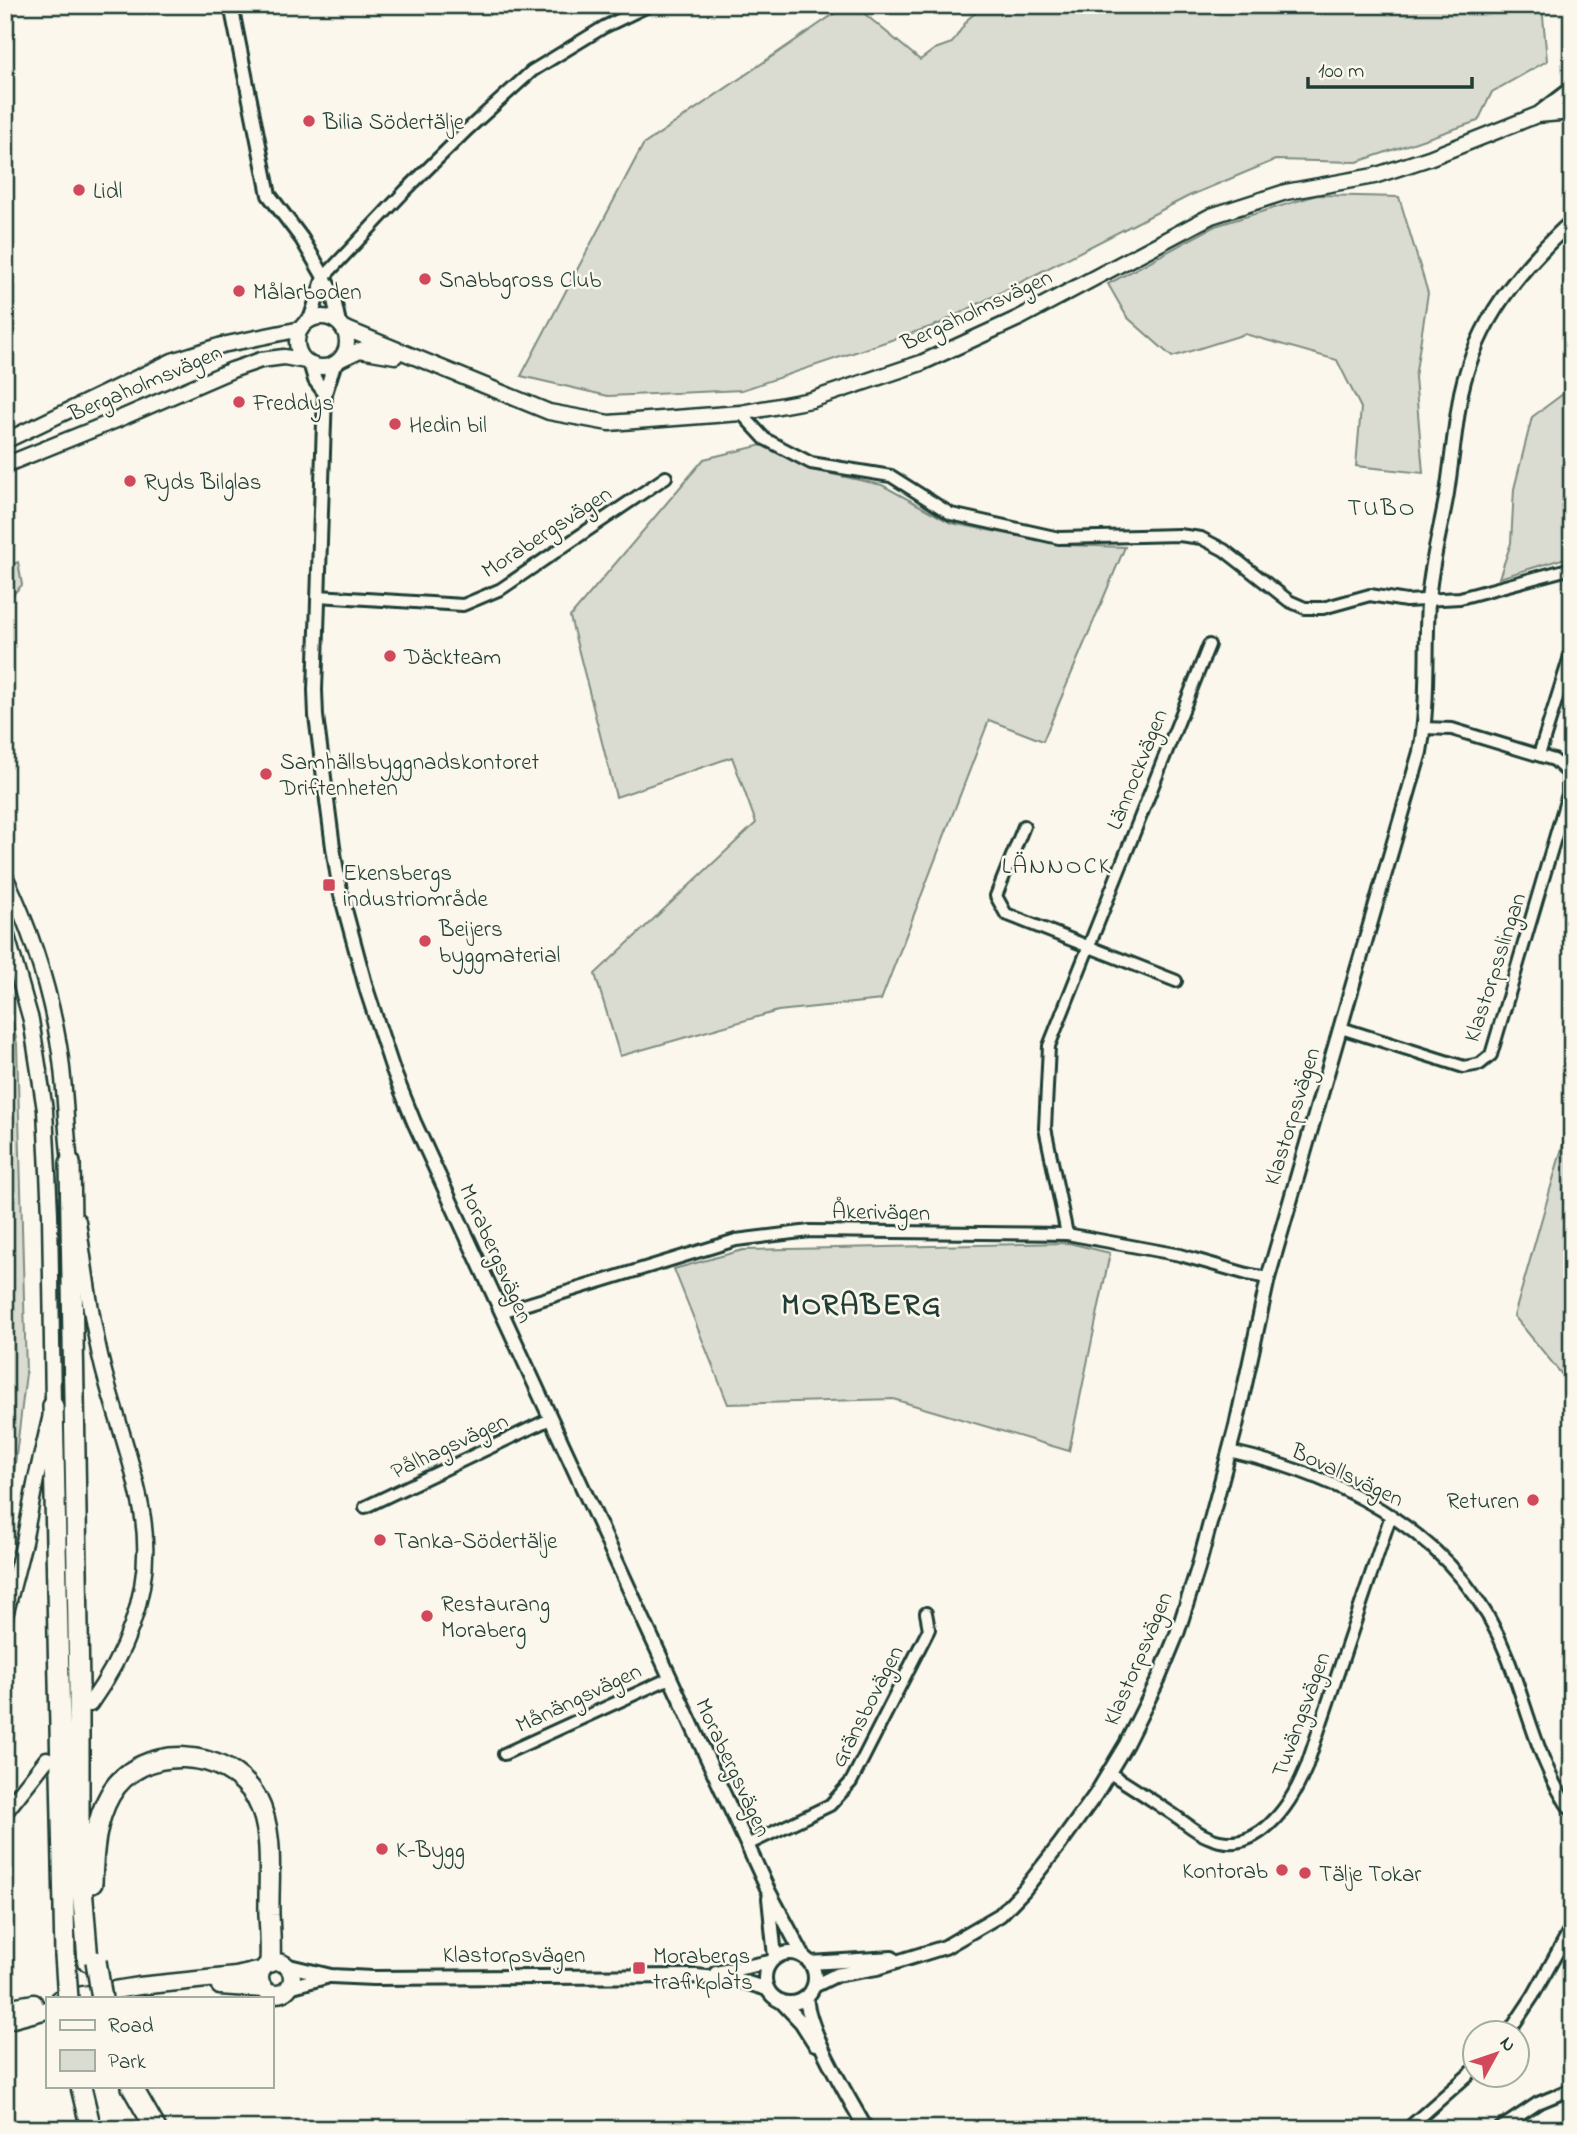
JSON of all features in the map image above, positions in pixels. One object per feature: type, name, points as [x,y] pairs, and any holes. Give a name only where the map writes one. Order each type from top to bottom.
[{"type":"highway","points":[[70,1163],[79,1687],[79,1851],[92,1961],[100,1997]]},
{"type":"highway","points":[[53,1406],[68,1997]]},
{"type":"highway","points":[[92,1961],[92,1869],[95,1840],[109,1796],[124,1779],[147,1764],[164,1758],[187,1757],[225,1768],[256,1797],[263,1813],[268,1850],[272,1966]]},
{"type":"highway","points":[[81,2088],[91,2129]]},
{"type":"highway","points":[[133,2088],[156,2129]]},
{"type":"main road","name":"Bergaholmsvägen","points":[[341,326],[417,360],[549,412],[609,423],[741,413],[811,400],[946,352],[1019,318],[1211,216],[1286,192],[1374,176],[1429,158],[1537,115],[1572,89]]},
{"type":"main road","name":"Bergaholmsvägen","points":[[1537,115],[1572,112]]},
{"type":"main road","points":[[328,317],[341,326],[348,344],[337,362],[318,368],[308,363],[298,349],[297,342],[305,325],[328,317]]},
{"type":"main road","name":"Bergaholmsvägen","points":[[5,441],[172,361],[222,345],[305,325]]},
{"type":"main road","name":"Bergaholmsvägen","points":[[337,362],[360,350],[417,360]]},
{"type":"main road","name":"Bergaholmsvägen","points":[[5,465],[261,360],[284,357],[308,363]]},
{"type":"main road","points":[[5,876],[30,931],[51,1006],[61,1058],[70,1163],[95,1330],[143,1519],[145,1559],[139,1604],[127,1642],[108,1679],[90,1704]]},
{"type":"main road","points":[[5,929],[31,1020],[45,1110],[50,1214],[53,1406],[5,1616]]},
{"type":"main road","points":[[5,1812],[47,1759]]},
{"type":"main road","points":[[133,1997],[224,1985],[263,1989],[275,1994],[289,1987],[291,1974],[272,1966],[259,1977],[263,1989]]},
{"type":"main road","name":"Klastorpsvägen","points":[[71,1997],[139,1986],[236,1976],[272,1966]]},
{"type":"main road","points":[[5,2008],[46,2001]]},
{"type":"main road","points":[[5,2021],[46,2010]]},
{"type":"street","points":[[231,5],[269,195],[302,239],[324,277],[333,295],[341,326]]},
{"type":"street","points":[[305,325],[324,277],[468,129],[532,71],[604,27],[650,5]]},
{"type":"street","name":"Klastorpsvägen","points":[[814,1986],[836,1975],[945,1947],[1000,1915],[1024,1890],[1060,1844],[1108,1773],[1158,1680],[1177,1634],[1198,1568],[1229,1451],[1268,1278],[1420,751],[1424,728],[1428,601],[1462,391],[1490,316],[1517,276],[1572,221]]},
{"type":"street","name":"Morabergsvägen","points":[[337,362],[325,393],[316,716],[332,847],[344,909],[367,991],[393,1070],[501,1312],[768,1890],[807,1960]]},
{"type":"street","name":"Morabergsvägen","points":[[308,363],[315,380],[325,393]]},
{"type":"street","points":[[741,413],[765,439],[811,463],[891,476],[951,514],[1059,538],[1178,535],[1201,538],[1224,550],[1289,601],[1306,608],[1323,608],[1370,595],[1406,601],[1460,598],[1572,568]]},
{"type":"street","name":"Morabergsvägen","points":[[318,596],[463,605],[501,589],[666,477]]},
{"type":"street","name":"Lännockvägen","points":[[1067,1234],[1045,1128],[1049,1046],[1209,645]]},
{"type":"street","points":[[1539,755],[1572,650]]},
{"type":"street","name":"Klastorpsslingan","points":[[1341,1028],[1464,1068],[1480,1064],[1492,1055],[1568,794],[1568,773],[1554,760],[1452,729],[1424,728]]},
{"type":"street","points":[[1024,826],[996,895],[1006,914],[1176,981]]},
{"type":"street","name":"Åkerivägen","points":[[501,1312],[736,1240],[810,1231],[1067,1234],[1180,1255],[1268,1278]]},
{"type":"street","name":"Pålhagsvägen","points":[[365,1507],[550,1419]]},
{"type":"street","name":"Bovallsvägen","points":[[1229,1451],[1297,1470],[1370,1502],[1420,1536],[1446,1560],[1483,1609],[1507,1654],[1548,1770],[1572,1812]]},
{"type":"street","name":"Tuvängsvägen","points":[[1108,1773],[1209,1838],[1231,1842],[1244,1840],[1264,1830],[1285,1808],[1297,1790],[1306,1768],[1391,1515]]},
{"type":"street","name":"Gränsbovägen","points":[[747,1844],[830,1805],[851,1782],[929,1629],[926,1612]]},
{"type":"street","name":"Månängsvägen","points":[[503,1754],[670,1678]]},
{"type":"street","name":"Morabergsvägen","points":[[768,1890],[773,1959]]},
{"type":"street","points":[[1518,2018],[1572,1926]]},
{"type":"street","points":[[780,2001],[794,2003],[806,1998],[814,1986],[814,1970],[807,1960],[788,1953],[773,1959],[765,1975],[767,1989],[801,2022],[835,2073]]},
{"type":"street","name":"Klastorpsvägen","points":[[807,1960],[917,1956]]},
{"type":"street","name":"Klastorpsvägen","points":[[696,1976],[773,1959]]},
{"type":"street","name":"Klastorpsvägen","points":[[272,1966],[331,1976],[696,1976],[738,1980],[767,1989]]},
{"type":"street","name":"Klastorpsvägen","points":[[289,1987],[331,1976]]},
{"type":"street","points":[[806,1998],[810,2018],[835,2073],[866,2129]]},
{"type":"street","points":[[1407,2129],[1462,2080]]},
{"type":"street","points":[[1499,2129],[1538,2103],[1572,2089]]},
{"type":"green space","points":[[847,5],[854,5],[920,60],[935,49],[952,43],[968,19],[985,5],[1542,5],[1547,61],[1492,92],[1478,121],[1357,162],[1275,160],[1189,196],[939,324],[742,390],[608,396],[521,376],[643,145]]},
{"type":"green space","points":[[1317,195],[1399,197],[1428,293],[1415,377],[1423,473],[1356,466],[1361,408],[1337,360],[1245,334],[1172,357],[1127,317],[1108,284],[1215,226]]},
{"type":"green space","points":[[1572,392],[1572,556],[1499,578],[1511,543],[1514,489],[1532,417],[1563,394]]},
{"type":"green space","points":[[762,445],[813,470],[882,485],[951,523],[1064,545],[1125,547],[1043,741],[989,720],[881,1000],[778,1011],[620,1056],[595,974],[756,823],[732,757],[616,797],[570,617],[704,459]]},
{"type":"green space","points":[[18,562],[22,585],[5,603],[5,567]]},
{"type":"green space","points":[[5,979],[17,1044],[26,1373],[5,1547]]},
{"type":"green space","points":[[1572,1113],[1572,1387],[1514,1316]]},
{"type":"green space","points":[[1069,1243],[1110,1253],[1069,1451],[893,1399],[728,1404],[674,1269],[743,1250]]},
{"type":"place","name":"Bilia Södertälje","points":[[309,121]]},
{"type":"place","name":"Lidl","points":[[79,190]]},
{"type":"place","name":"Snabbgross Club","points":[[425,279]]},
{"type":"place","name":"Målarboden","points":[[239,291]]},
{"type":"place","name":"Freddys","points":[[239,402]]},
{"type":"place","name":"Hedin bil","points":[[395,424]]},
{"type":"place","name":"Ryds Bilglas","points":[[130,481]]},
{"type":"place","name":"Däckteam","points":[[390,656]]},
{"type":"place","name":"Samhällsbyggnadskontoret Driftenheten","points":[[266,774]]},
{"type":"place","name":"Ekensbergs industriområde","points":[[329,885]]},
{"type":"place","name":"Beijers byggmaterial","points":[[425,941]]},
{"type":"place","name":"Returen","points":[[1533,1500]]},
{"type":"place","name":"Tanka-Södertälje","points":[[380,1540]]},
{"type":"place","name":"Restaurang Moraberg","points":[[427,1616]]},
{"type":"place","name":"K-Bygg","points":[[382,1849]]},
{"type":"place","name":"Kontorab","points":[[1282,1870]]},
{"type":"place","name":"Tälje Tokar","points":[[1305,1873]]},
{"type":"place","name":"Morabergs trafikplats","points":[[639,1968]]},
{"type":"district","name":"TUBO","points":[[1382,507]]},
{"type":"district","name":"LÄNNOCK","points":[[1057,865]]},
{"type":"district","name":"MORABERG","points":[[862,1304]]}]
